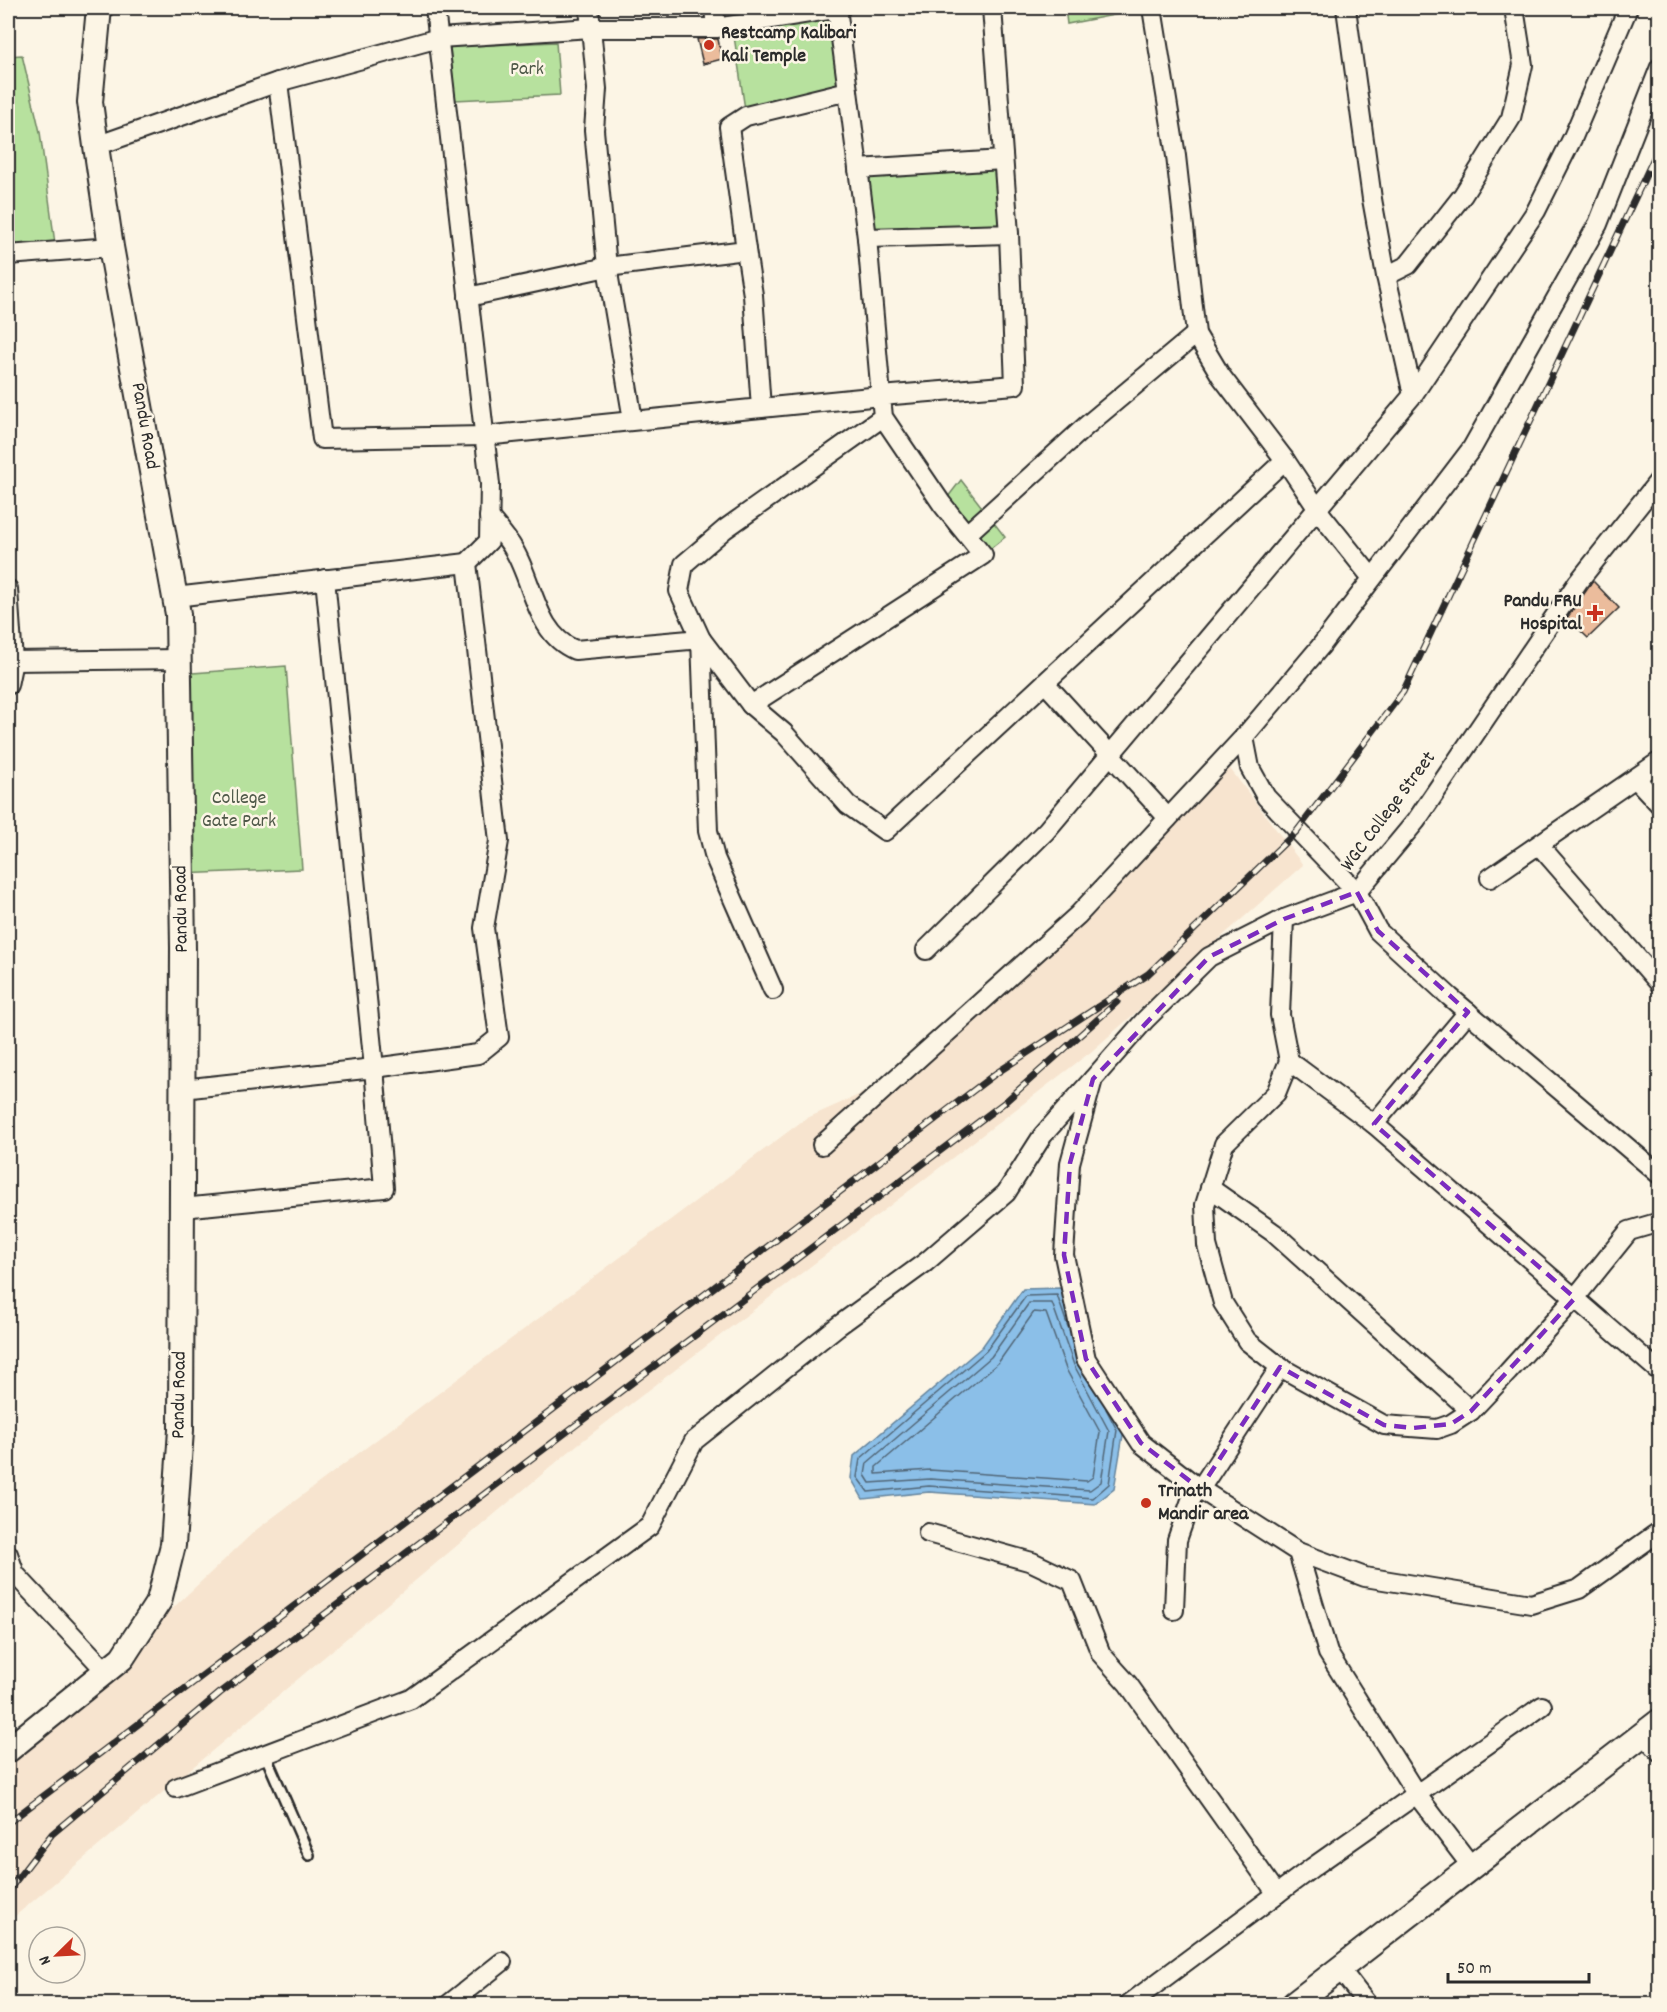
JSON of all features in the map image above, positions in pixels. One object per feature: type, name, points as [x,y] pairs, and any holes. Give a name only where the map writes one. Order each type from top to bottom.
[{"type":"street","name":"Pandu Road","points":[[8,1750],[122,1658],[159,1601],[173,1545],[181,1430],[182,1089],[178,659],[175,597],[111,247],[90,102],[99,8]]},
{"type":"street","points":[[175,597],[467,563],[489,541],[490,484],[435,8]]},
{"type":"street","points":[[589,8],[597,89],[594,130],[607,267],[633,420]]},
{"type":"street","points":[[714,8],[716,28]]},
{"type":"street","points":[[96,146],[278,82],[439,38],[591,28],[716,28],[838,8],[867,238],[883,417],[942,504],[983,555],[769,696],[751,705]]},
{"type":"street","points":[[278,82],[322,439],[484,436],[880,396],[1015,385],[1009,234],[992,8]]},
{"type":"street","points":[[1152,8],[1176,156],[1196,334],[1221,376],[1285,460],[1317,508],[1372,578]]},
{"type":"street","points":[[1346,8],[1372,200],[1386,276],[1413,395]]},
{"type":"street","points":[[1386,276],[1407,265],[1463,195],[1511,118],[1522,66],[1514,8]]},
{"type":"street","points":[[926,950],[1046,831],[1413,395],[1536,211],[1573,137],[1628,8]]},
{"type":"street","points":[[822,1145],[1078,915],[1244,737],[1320,646],[1473,448],[1598,224],[1659,67]]},
{"type":"street","points":[[761,408],[753,296],[729,127],[746,116],[848,90]]},
{"type":"street","points":[[858,169],[1003,160]]},
{"type":"street","points":[[867,238],[1009,234]]},
{"type":"street","points":[[8,255],[111,247]]},
{"type":"street","points":[[468,297],[607,267],[746,250]]},
{"type":"street","points":[[967,534],[1086,426],[1196,334]]},
{"type":"street","points":[[883,417],[725,529],[684,564],[679,591],[701,639],[751,705],[784,733],[848,805],[885,831],[1285,460]]},
{"type":"street","name":"WGC College Street","points":[[1659,479],[1578,582],[1416,821],[1357,892],[1378,931],[1468,1012],[1659,1175]]},
{"type":"street","points":[[489,517],[515,551],[549,631],[561,644],[575,650],[701,639]]},
{"type":"street","points":[[182,1089],[478,1054],[499,1037],[484,928],[500,841],[467,563]]},
{"type":"street","points":[[182,1208],[384,1188],[325,579]]},
{"type":"street","points":[[8,589],[13,661],[8,685]]},
{"type":"street","points":[[701,639],[708,831],[715,858],[773,990]]},
{"type":"street","points":[[13,661],[178,659]]},
{"type":"street","points":[[1045,683],[1168,818]]},
{"type":"street","points":[[176,1788],[411,1699],[650,1526],[694,1441],[837,1326],[926,1262],[1006,1193],[1043,1135],[1145,1020],[1209,957],[1284,920],[1357,892],[1266,797],[1250,768],[1244,737]]},
{"type":"street","points":[[1490,878],[1659,761]]},
{"type":"street","points":[[1636,778],[1659,805]]},
{"type":"street","points":[[1539,845],[1659,984]]},
{"type":"street","points":[[1284,920],[1281,1015],[1289,1061],[1276,1093],[1224,1144],[1205,1205],[1208,1245],[1223,1303],[1247,1341],[1280,1367],[1384,1425],[1437,1429],[1452,1424],[1472,1411],[1575,1298],[1629,1231],[1659,1222]]},
{"type":"street","points":[[1374,1124],[1468,1012]]},
{"type":"street","points":[[1289,1061],[1374,1124],[1659,1372]]},
{"type":"street","points":[[1093,1079],[1070,1163],[1064,1255],[1086,1359],[1142,1443],[1198,1487],[1298,1552],[1365,1577],[1531,1604],[1579,1589],[1659,1531]]},
{"type":"street","points":[[1210,1188],[1274,1233],[1472,1411]]},
{"type":"street","points":[[1174,1610],[1177,1540],[1198,1487],[1280,1367]]},
{"type":"street","points":[[928,1533],[1032,1562],[1072,1581],[1101,1654],[1128,1684],[1277,1894]]},
{"type":"street","points":[[1298,1552],[1328,1653],[1417,1795],[1472,1867]]},
{"type":"street","points":[[8,1554],[15,1574],[106,1671]]},
{"type":"street","points":[[1129,2004],[1277,1894],[1542,1706]]},
{"type":"street","points":[[1294,2004],[1651,1727],[1659,1752]]},
{"type":"street","points":[[448,2004],[502,1962]]},
{"type":"street","points":[[1340,1969],[1367,2004]]},
{"type":"lane","points":[[265,1754],[309,1855]]},
{"type":"highlighted area","points":[[1357,892],[1378,931],[1468,1012],[1374,1124],[1575,1298],[1471,1411],[1451,1424],[1413,1428],[1384,1425],[1280,1367],[1200,1489],[1141,1443],[1086,1359],[1064,1255],[1070,1163],[1093,1079],[1209,957],[1284,919]]},
{"type":"shaded area","points":[[1228,766],[1303,865],[1092,1051],[577,1445],[8,1922],[8,1763],[256,1530],[805,1119],[903,1075]]},
{"type":"green space","points":[[837,8],[847,83],[746,116],[732,23]]},
{"type":"green space","points":[[1065,8],[1134,8],[1135,11],[1067,24]]},
{"type":"green space","name":"Park","points":[[556,42],[560,95],[455,100],[450,47]]},
{"type":"green space","points":[[22,55],[40,132],[56,251],[8,252],[8,56]]},
{"type":"green space","points":[[996,168],[1004,226],[874,228],[869,176]]},
{"type":"green space","points":[[961,480],[1005,537],[985,553],[944,502]]},
{"type":"green space","name":"College Gate Park","points":[[286,666],[302,869],[181,874],[179,674]]},
{"type":"water","points":[[1061,1288],[1086,1359],[1124,1429],[1114,1489],[1095,1504],[929,1492],[863,1499],[851,1478],[854,1456],[982,1347],[1023,1289]]},
{"type":"building","name":"Restcamp Kalibari Kali Temple","points":[[697,39],[718,39],[722,59],[703,64]]},
{"type":"building","points":[[1593,581],[1619,608],[1588,638],[1567,618]]},
{"type":"railway","points":[[8,1823],[995,1074],[1148,974],[1297,831],[1403,692],[1660,145]]},
{"type":"railway","points":[[8,1891],[52,1834],[220,1693],[1005,1102],[1117,1002]]},
{"type":"place","name":"Restcamp Kalibari Kali Temple","points":[[709,45]]},
{"type":"place","name":"Pandu FRU Hospital","points":[[1595,613]]},
{"type":"place","name":"Trinath Mandir area","points":[[1146,1503]]}]
